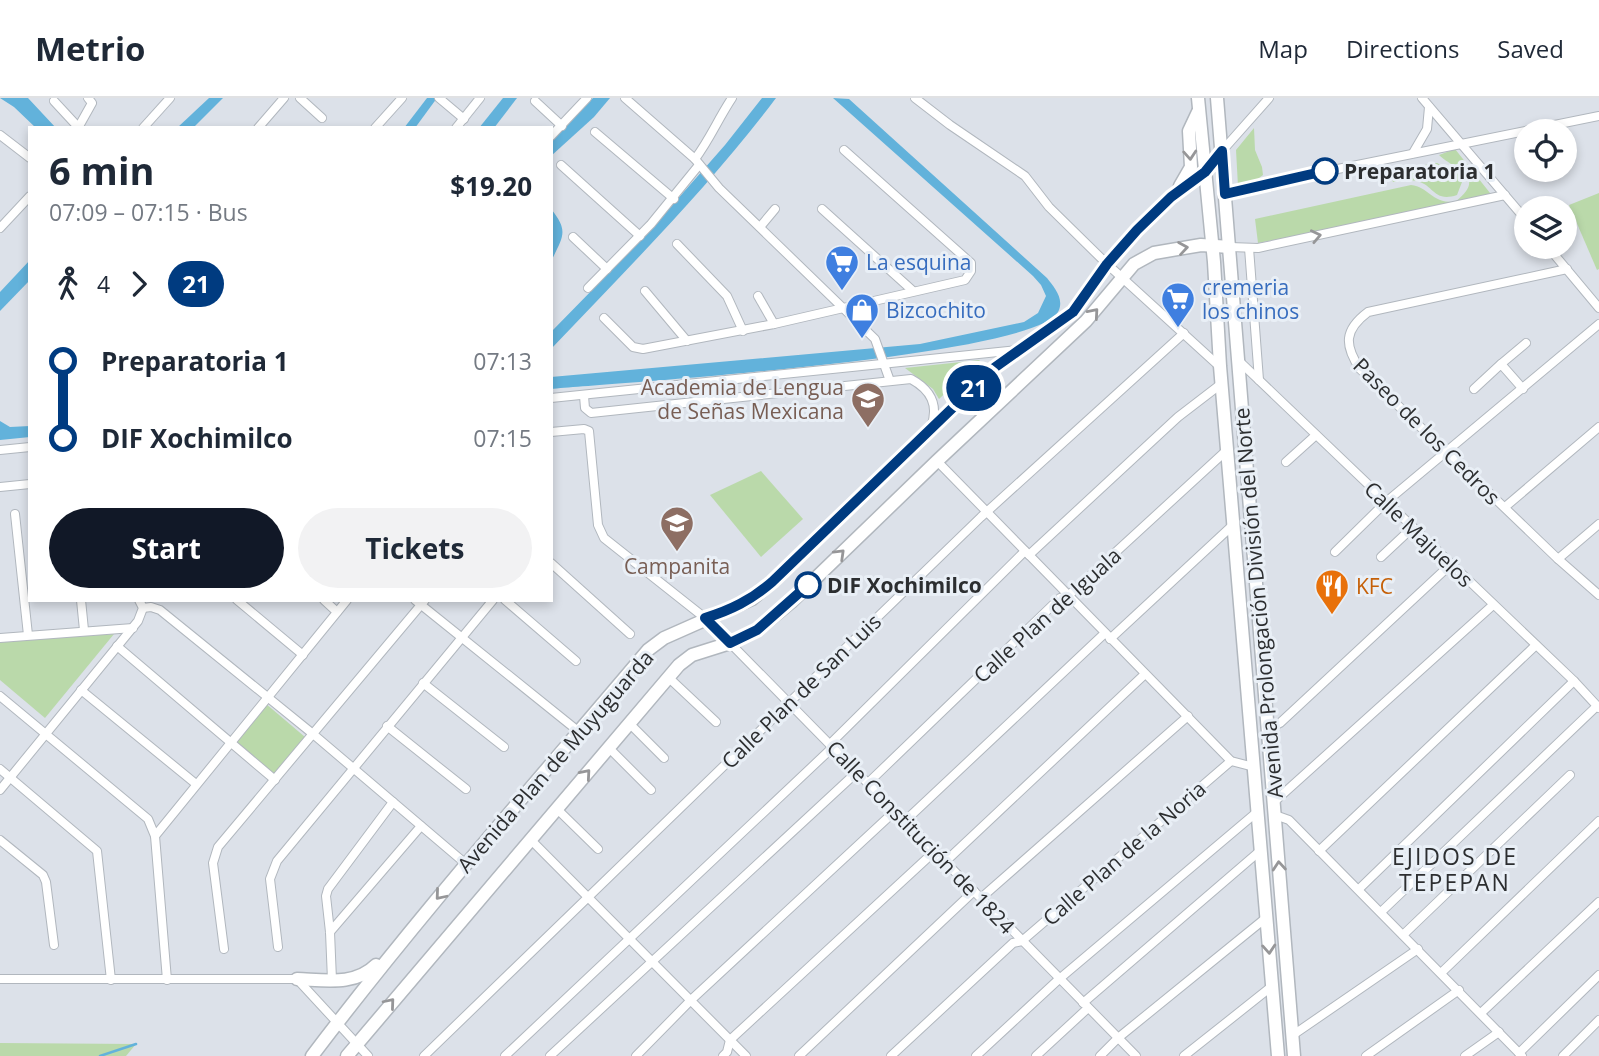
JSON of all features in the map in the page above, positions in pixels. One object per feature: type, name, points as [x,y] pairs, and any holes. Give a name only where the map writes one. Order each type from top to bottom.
[{"type":"main road","name":"Avenida Prolongación División del Norte","points":[[1217,98],[1294,1056]]},
{"type":"main road","name":"Avenida Prolongación División del Norte","points":[[1198,104],[1213,246],[1220,366],[1278,1056]]},
{"type":"main road","points":[[1171,197],[1191,167],[1189,131],[1198,104]]},
{"type":"main road","name":"Avenida Plan de Muyuguarda","points":[[312,1056],[466,864],[648,650],[664,638],[752,599],[772,582],[994,368],[1073,312],[1107,264],[1137,230],[1171,197],[1205,172],[1222,151]]},
{"type":"main road","name":"Avenida Plan de Muyuguarda","points":[[347,1056],[668,677],[692,655],[730,643],[757,630],[791,602],[1086,321],[1134,264],[1154,253],[1213,246],[1230,247]]},
{"type":"main road","points":[[297,979],[360,977],[402,942]]},
{"type":"street","points":[[80,126],[92,103],[88,98]]},
{"type":"street","points":[[145,126],[170,98]]},
{"type":"street","points":[[263,126],[284,98]]},
{"type":"street","points":[[300,98],[322,118]]},
{"type":"street","points":[[377,126],[402,98]]},
{"type":"street","points":[[458,126],[480,98]]},
{"type":"street","points":[[553,134],[587,98]]},
{"type":"street","points":[[625,98],[699,164],[712,181],[875,339],[890,381]]},
{"type":"street","points":[[588,288],[674,199],[699,164],[712,137],[713,126],[732,98]]},
{"type":"street","points":[[915,98],[1025,176],[1049,207],[1107,264],[1220,366]]},
{"type":"street","points":[[1222,151],[1269,98]]},
{"type":"street","points":[[1422,98],[1514,205]]},
{"type":"street","points":[[440,99],[464,119]]},
{"type":"street","points":[[54,101],[77,126]]},
{"type":"street","points":[[535,101],[562,126]]},
{"type":"street","points":[[1413,153],[1427,129],[1429,107]]},
{"type":"street","points":[[1225,194],[1599,116]]},
{"type":"street","points":[[595,132],[674,199]]},
{"type":"street","points":[[0,135],[28,156]]},
{"type":"street","points":[[604,318],[638,349],[743,331],[965,280],[971,271],[971,263],[844,150]]},
{"type":"street","points":[[561,165],[640,236]]},
{"type":"street","points":[[1230,247],[1249,248],[1506,195]]},
{"type":"street","points":[[0,228],[28,198]]},
{"type":"street","points":[[760,227],[775,209]]},
{"type":"street","points":[[822,209],[913,291]]},
{"type":"street","points":[[573,237],[607,269]]},
{"type":"street","points":[[677,244],[727,296],[743,331]]},
{"type":"street","points":[[1249,248],[1259,380]]},
{"type":"street","points":[[1558,259],[1599,308]]},
{"type":"street","name":"Paseo de los Cedros","points":[[1567,269],[1368,312],[1353,325],[1348,343],[1349,353],[1360,369],[1599,595]]},
{"type":"street","points":[[645,291],[687,341]]},
{"type":"street","points":[[758,296],[775,324]]},
{"type":"street","points":[[1335,552],[1386,502],[1599,324]]},
{"type":"street","name":"Calle Plan de San Luis","points":[[424,1056],[988,512],[1184,333]]},
{"type":"street","points":[[1474,389],[1526,343]]},
{"type":"street","points":[[553,398],[1023,349]]},
{"type":"street","name":"Calle Majuelos","points":[[1239,360],[1598,707]]},
{"type":"street","points":[[1501,364],[1523,388]]},
{"type":"street","points":[[584,396],[585,408],[591,413],[911,379],[929,393],[936,408],[930,429]]},
{"type":"street","points":[[505,1056],[831,745],[1027,553],[1178,417],[1222,384]]},
{"type":"street","points":[[1505,508],[1599,427]]},
{"type":"street","name":"Calle Constitución de 1824","points":[[553,432],[584,429],[589,431],[600,533],[705,618],[1136,1056]]},
{"type":"street","points":[[1286,462],[1316,435]]},
{"type":"street","points":[[0,450],[28,447]]},
{"type":"street","name":"Calle Plan de Iguala","points":[[868,783],[1060,598],[1069,595],[1228,450]]},
{"type":"street","points":[[937,461],[1231,761],[1254,767]]},
{"type":"street","points":[[0,487],[28,484]]},
{"type":"street","points":[[15,514],[28,635]]},
{"type":"street","points":[[905,821],[1234,524]]},
{"type":"street","points":[[1558,559],[1599,524]]},
{"type":"street","points":[[1381,557],[1412,528]]},
{"type":"street","points":[[553,565],[630,634]]},
{"type":"street","points":[[1268,729],[1280,723],[1450,565]]},
{"type":"street","points":[[81,602],[84,630]]},
{"type":"street","points":[[239,602],[303,655]]},
{"type":"street","points":[[326,602],[337,612]]},
{"type":"street","points":[[155,836],[345,602]]},
{"type":"street","points":[[224,949],[214,855],[420,602],[578,731]]},
{"type":"street","points":[[278,947],[270,879],[277,861],[491,602]]},
{"type":"street","points":[[507,602],[576,661]]},
{"type":"street","points":[[0,790],[133,628],[138,621],[141,604],[160,610],[313,734],[466,864]]},
{"type":"street","points":[[1493,605],[1274,808],[1359,889],[1521,1055],[1599,975]]},
{"type":"street","points":[[0,638],[133,628]]},
{"type":"street","points":[[1319,851],[1536,645]]},
{"type":"street","points":[[117,646],[275,780]]},
{"type":"street","points":[[946,861],[1145,674]]},
{"type":"street","points":[[668,677],[716,723]]},
{"type":"street","points":[[1359,889],[1574,681]]},
{"type":"street","points":[[423,682],[504,747]]},
{"type":"street","points":[[81,690],[197,784]]},
{"type":"street","points":[[0,696],[148,819],[155,836],[167,980]]},
{"type":"street","points":[[1381,912],[1598,707]]},
{"type":"street","points":[[981,898],[1188,716]]},
{"type":"street","points":[[629,723],[664,758]]},
{"type":"street","points":[[387,726],[466,789]]},
{"type":"street","points":[[609,748],[651,790]]},
{"type":"street","name":"Calle Plan de la Noria","points":[[891,1056],[1013,943],[1022,941],[1231,761]]},
{"type":"street","points":[[0,769],[97,850],[111,980]]},
{"type":"street","points":[[550,1056],[857,772]]},
{"type":"street","points":[[1403,935],[1570,775]]},
{"type":"street","points":[[331,980],[326,896],[328,889],[393,802]]},
{"type":"street","points":[[556,808],[598,849]]},
{"type":"street","points":[[636,1056],[691,1000],[895,811]]},
{"type":"street","points":[[976,1056],[1058,979],[1257,812]]},
{"type":"street","points":[[1441,973],[1599,821]]},
{"type":"street","points":[[330,932],[421,826]]},
{"type":"street","points":[[530,839],[746,1056]]},
{"type":"street","points":[[0,841],[43,875],[54,946]]},
{"type":"street","points":[[1036,1056],[1085,1006],[1261,850]]},
{"type":"street","points":[[723,1056],[730,1041],[936,851]]},
{"type":"street","points":[[799,1056],[974,891]]},
{"type":"street","points":[[1481,1013],[1599,902]]},
{"type":"street","points":[[1100,1056],[1118,1038],[1267,917]]},
{"type":"street","points":[[1293,1035],[1418,949]]},
{"type":"street","points":[[0,979],[297,979],[369,1056]]},
{"type":"street","points":[[1184,1056],[1271,987]]},
{"type":"street","points":[[1366,1056],[1459,990]]},
{"type":"street","points":[[1563,1056],[1599,1020]]},
{"type":"street","points":[[1465,1056],[1499,1032]]},
{"type":"green space","points":[[1254,128],[1255,150],[1263,175],[1251,184],[1238,186],[1236,150]]},
{"type":"green space","points":[[1455,149],[1494,198],[1258,243],[1255,219],[1411,185],[1435,198],[1455,202],[1465,193],[1469,179],[1439,155]]},
{"type":"green space","points":[[1437,163],[1460,175],[1462,182],[1457,195],[1443,197],[1416,181],[1393,182],[1389,171]]},
{"type":"green space","points":[[1599,193],[1597,270],[1577,224],[1577,202]]},
{"type":"green space","points":[[980,360],[939,399],[933,389],[905,368]]},
{"type":"green space","points":[[761,471],[803,519],[761,557],[710,495]]},
{"type":"green space","points":[[114,634],[45,718],[0,680],[0,642]]},
{"type":"green space","points":[[265,703],[305,737],[274,776],[233,741]]},
{"type":"green space","points":[[0,1043],[136,1044],[126,1056],[0,1056]]},
{"type":"water","points":[[0,98],[28,98],[54,126],[34,126]]},
{"type":"water","points":[[209,98],[223,98],[195,126],[179,126]]},
{"type":"water","points":[[427,98],[437,98],[416,126],[406,126]]},
{"type":"water","points":[[503,98],[517,98],[496,126],[481,126]]},
{"type":"water","points":[[593,98],[610,98],[594,117],[553,154],[553,139]]},
{"type":"water","points":[[762,98],[776,98],[695,195],[553,347],[553,330],[646,235],[725,145]]},
{"type":"water","points":[[833,98],[849,99],[1047,278],[1059,298],[1058,312],[1032,328],[978,342],[905,355],[735,374],[553,389],[553,377],[920,344],[1024,322],[1038,313],[1046,296],[1033,276]]},
{"type":"water","points":[[553,212],[561,223],[561,240],[553,258]]},
{"type":"water","points":[[28,262],[28,282],[0,311],[0,292]]},
{"type":"water","points":[[0,421],[10,427],[28,426],[28,437],[0,440]]},
{"type":"waterway","points":[[100,1056],[136,1044]]},
{"type":"bus line","name":"21","points":[[808,585],[757,630],[730,643],[705,618],[752,599],[994,368],[1073,312],[1107,264],[1137,230],[1171,197],[1205,172],[1222,151],[1225,194],[1325,171]]},
{"type":"place","name":"Preparatoria 1","points":[[1325,171]]},
{"type":"place","name":"La esquina","points":[[842,292]]},
{"type":"place","name":"cremeria los chinos","points":[[1178,329]]},
{"type":"place","name":"Bizcochito","points":[[862,340]]},
{"type":"place","name":"Academia de Lengua de Señas Mexicana","points":[[868,429]]},
{"type":"place","name":"Campanita","points":[[677,553]]},
{"type":"place","name":"DIF Xochimilco","points":[[808,585]]},
{"type":"place","name":"KFC","points":[[1332,616]]},
{"type":"district","name":"EJIDOS DE TEPEPAN","points":[[1455,869]]}]
